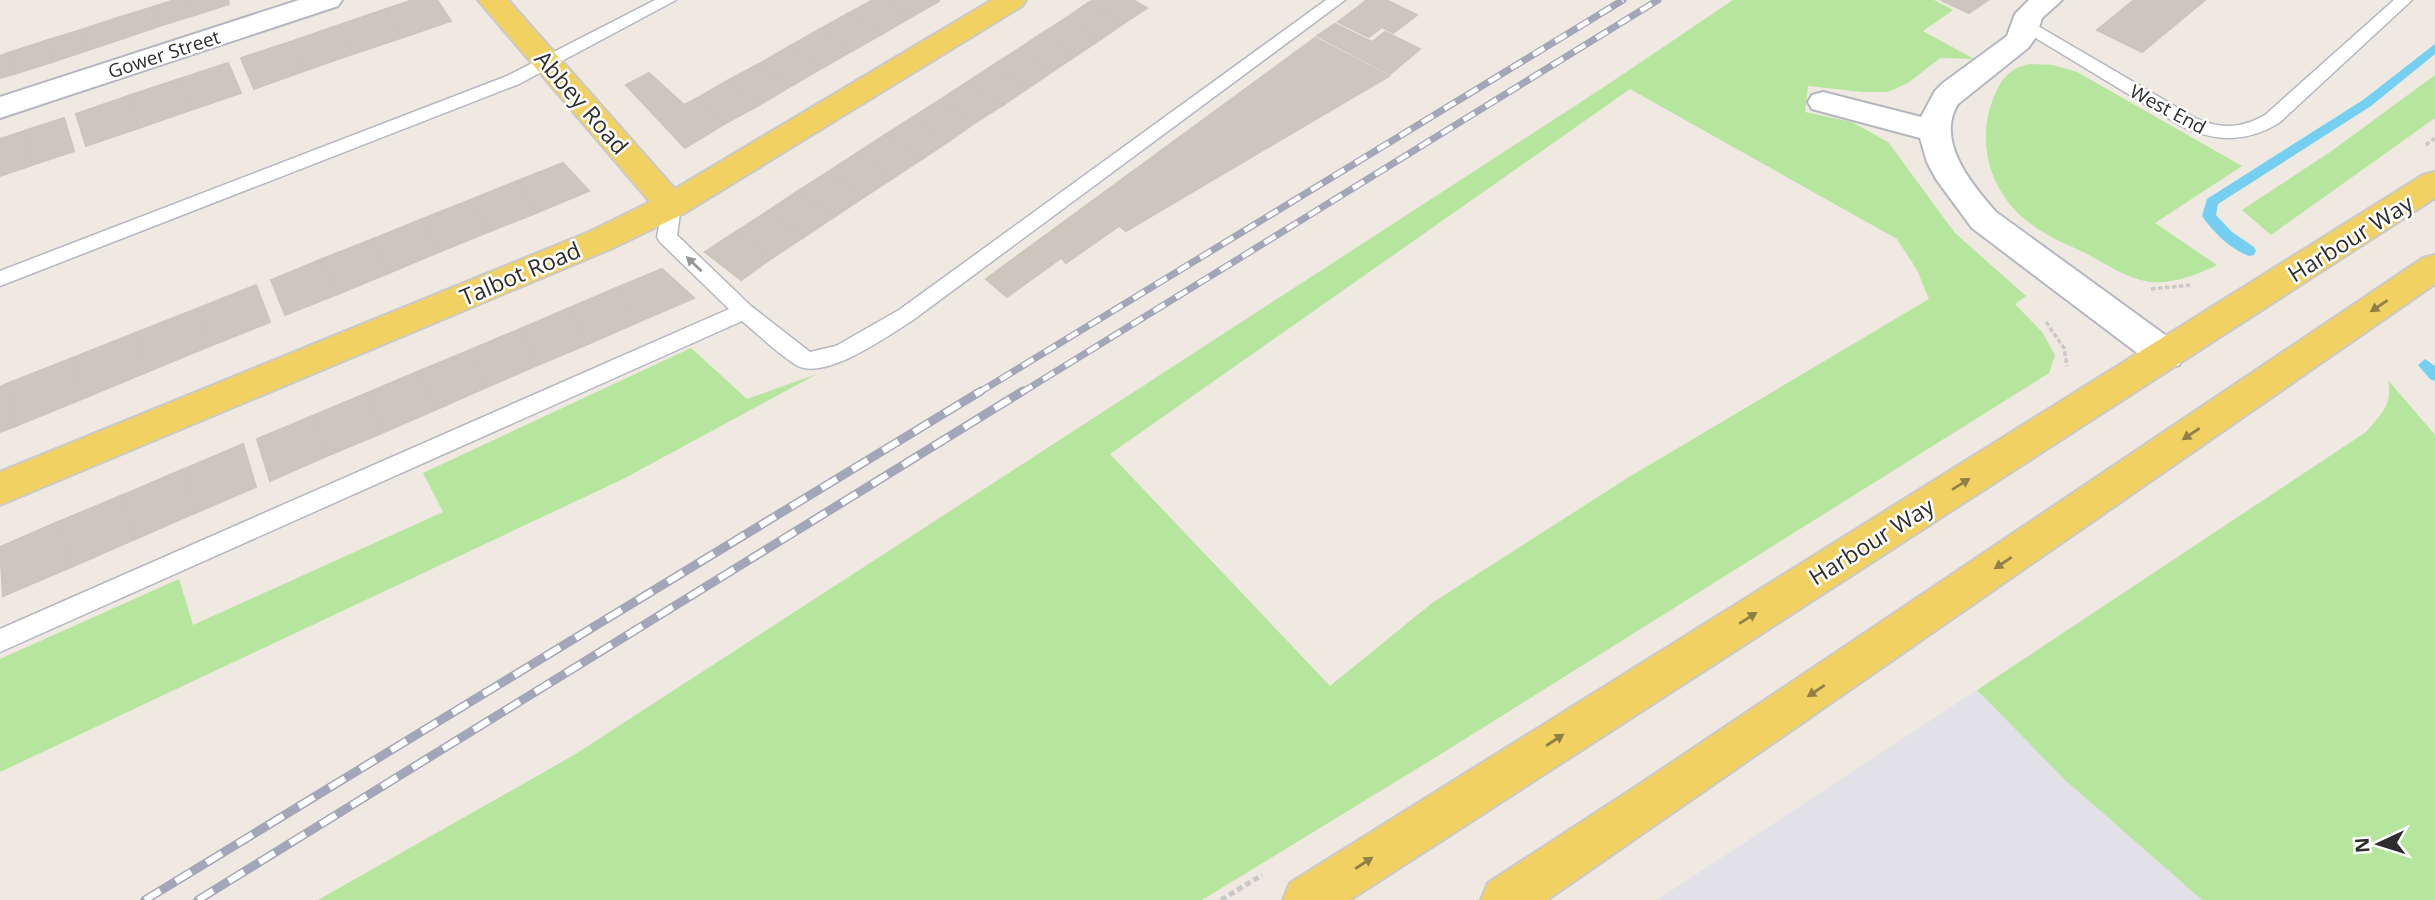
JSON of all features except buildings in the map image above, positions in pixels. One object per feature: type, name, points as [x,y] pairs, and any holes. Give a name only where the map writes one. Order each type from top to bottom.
[{"type":"main road","name":"Abbey Road","points":[[492,0],[671,206]]},
{"type":"main road","name":"Talbot Road","points":[[0,489],[601,240],[671,206],[1012,0]]},
{"type":"main road","name":"Harbour Way","points":[[1307,900],[1601,710],[2166,355],[2430,164]]},
{"type":"main road","points":[[1505,900],[1682,783],[2435,267]]},
{"type":"street","name":"Gower Street","points":[[0,108],[328,0]]},
{"type":"street","points":[[2048,0],[2028,16],[2023,33],[1946,98],[1936,114],[1934,131],[1941,157],[1964,199],[1984,220],[2166,355]]},
{"type":"street","points":[[1824,102],[1934,131]]},
{"type":"lane","points":[[0,279],[513,80],[668,0]]},
{"type":"lane","points":[[671,206],[667,237],[744,311],[805,360],[831,358],[906,315],[1337,0]]},
{"type":"lane","name":"West End","points":[[2023,33],[2188,122],[2212,133],[2231,134],[2251,130],[2272,119],[2404,0]]},
{"type":"lane","points":[[0,641],[744,311]]},
{"type":"path","points":[[2430,164],[2435,138]]},
{"type":"path","points":[[2147,289],[2169,289],[2200,282]]},
{"type":"shaded area","points":[[1977,690],[2064,779],[2202,900],[1657,900]]},
{"type":"green space","points":[[1733,0],[1934,0],[1953,10],[1923,31],[1974,59],[1940,58],[1908,83],[1888,92],[1808,86],[1805,112],[1852,122],[1888,142],[1955,233],[2026,296],[2015,304],[2042,332],[2055,355],[2049,373],[1441,754],[1202,900],[318,900],[574,755],[1604,87]],"holes":[[[1630,89],[1897,239],[1917,270],[1929,299],[1629,477],[1432,603],[1330,686],[1110,454]]]},
{"type":"green space","points":[[2031,64],[2053,65],[2077,72],[2242,166],[2155,223],[2217,265],[2176,280],[2150,282],[2134,278],[2051,237],[2017,213],[1997,185],[1991,169],[1987,153],[1987,119],[1998,87],[2006,76]]},
{"type":"green space","points":[[2435,75],[2435,118],[2271,235],[2242,210],[2333,150]]},
{"type":"green space","points":[[691,348],[747,399],[817,374],[623,479],[0,772],[0,659],[179,579],[193,625],[443,512],[423,473]]},
{"type":"green space","points":[[2388,380],[2435,435],[2435,900],[2202,900],[2064,779],[1977,690],[2366,432],[2387,403]]},
{"type":"waterway","points":[[2249,251],[2227,235],[2209,216],[2212,202],[2367,103],[2435,48]]},
{"type":"waterway","points":[[2425,365],[2435,375]]},
{"type":"railway","points":[[978,393],[1623,0]]},
{"type":"railway","points":[[1021,393],[1658,0]]},
{"type":"railway","points":[[145,900],[981,391]]},
{"type":"railway","points":[[198,900],[1023,391]]}]
